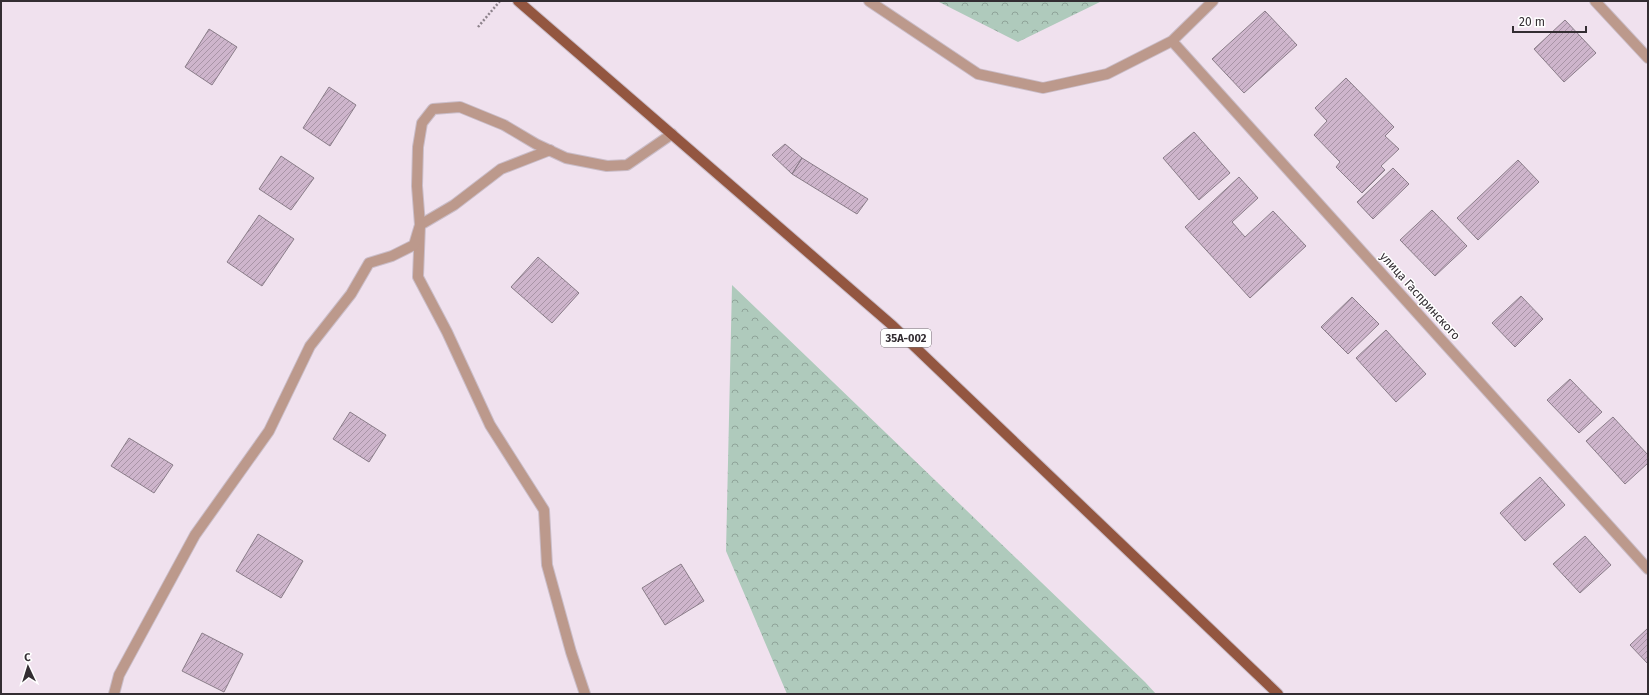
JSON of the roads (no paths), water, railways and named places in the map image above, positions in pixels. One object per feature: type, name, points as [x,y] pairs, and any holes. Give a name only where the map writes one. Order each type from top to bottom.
[{"type":"main road","name":"35А-002","points":[[518,1],[893,326],[1278,694]]},
{"type":"street","points":[[869,1],[978,74],[1043,88],[1107,74],[1172,41],[1213,1]]},
{"type":"street","points":[[1595,1],[1648,58]]},
{"type":"street","name":"улица Гаспринского","points":[[1172,41],[1648,569]]},
{"type":"street","points":[[585,694],[571,652],[547,565],[544,510],[490,425],[447,332],[418,277],[420,225],[417,186],[418,147],[422,123],[433,109],[460,108],[504,125],[566,158],[607,166],[627,164],[672,134]]},
{"type":"street","points":[[114,694],[119,675],[195,535],[269,431],[310,346],[351,294],[369,263],[392,256],[414,244],[420,225],[454,205],[501,169],[550,150]]}]
